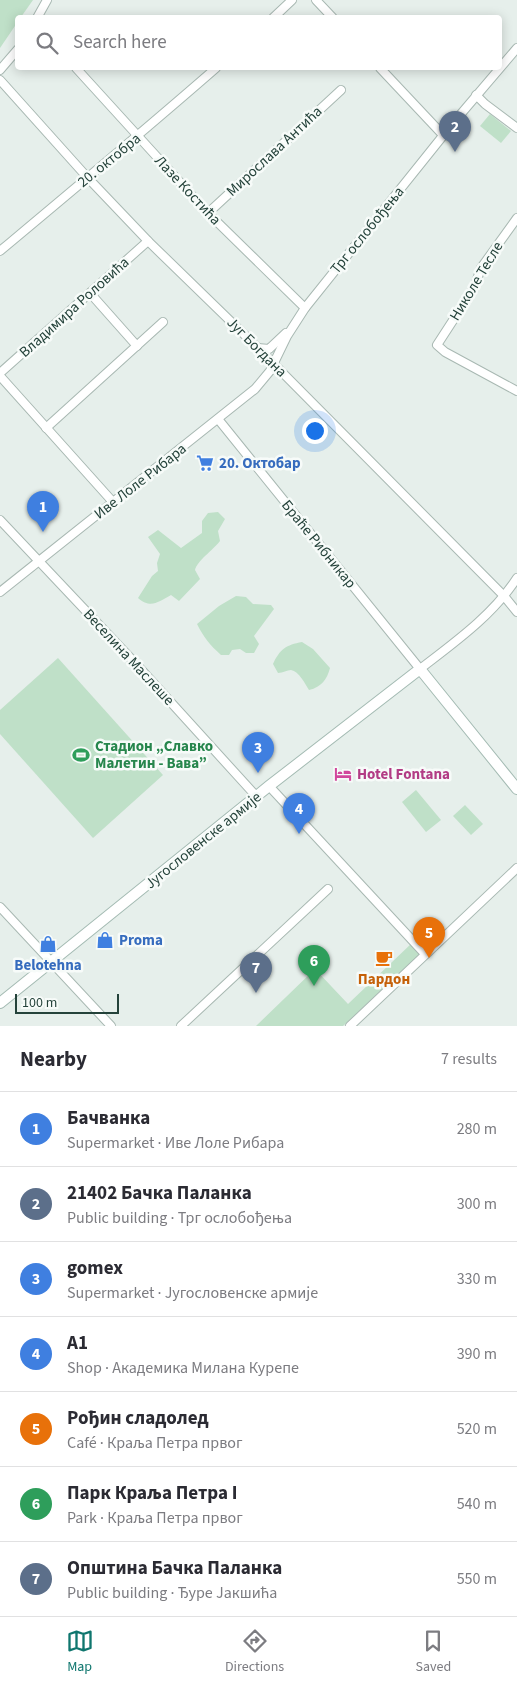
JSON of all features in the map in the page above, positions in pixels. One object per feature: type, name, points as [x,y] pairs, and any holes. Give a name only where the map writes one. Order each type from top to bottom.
[{"type":"street","points":[[39,15],[47,0]]},
{"type":"street","points":[[276,15],[292,0]]},
{"type":"street","points":[[316,0],[330,15]]},
{"type":"street","name":"Трг ослобођења","points":[[502,65],[517,48]]},
{"type":"street","points":[[0,70],[15,52]]},
{"type":"street","name":"Лазе Костића","points":[[78,70],[208,213],[305,308]]},
{"type":"street","name":"20. октобра","points":[[0,251],[137,135],[143,132],[214,70]]},
{"type":"street","points":[[382,70],[443,135]]},
{"type":"street","name":"Трг ослобођења","points":[[258,348],[264,350],[273,346],[292,326],[443,135],[498,70]]},
{"type":"street","name":"Југ Богдана","points":[[0,80],[87,177],[148,241],[274,364],[504,596],[517,612]]},
{"type":"street","name":"Мирослава Антића","points":[[208,213],[341,90]]},
{"type":"street","points":[[476,95],[517,128]]},
{"type":"street","name":"Николе Тесле","points":[[517,218],[481,268],[474,288],[437,346],[517,391]]},
{"type":"street","name":"Владимира Роловића","points":[[0,374],[148,241]]},
{"type":"street","points":[[90,293],[137,346]]},
{"type":"street","points":[[46,428],[163,322]]},
{"type":"street","name":"Трг ослобођења","points":[[274,364],[292,326]]},
{"type":"street","name":"Иве Лоле Рибара","points":[[0,592],[256,388],[274,364]]},
{"type":"street","points":[[0,374],[112,502]]},
{"type":"street","name":"Браће Рибникар","points":[[218,419],[420,669]]},
{"type":"street","name":"Веселина Маслеше","points":[[0,520],[137,664],[256,796]]},
{"type":"street","name":"Југословенске армије","points":[[0,1003],[256,796],[470,630],[504,596],[517,578]]},
{"type":"street","points":[[420,669],[517,789]]},
{"type":"street","points":[[269,786],[425,954]]},
{"type":"street","points":[[350,1026],[517,868]]},
{"type":"street","points":[[181,1026],[328,889]]},
{"type":"street","points":[[0,907],[111,1026]]},
{"type":"green space","points":[[0,0],[33,0],[22,15],[15,15],[15,26],[0,48]]},
{"type":"green space","points":[[490,114],[511,131],[501,143],[480,126]]},
{"type":"green space","points":[[218,512],[225,519],[218,531],[220,541],[196,567],[195,570],[200,579],[179,601],[171,595],[151,604],[138,598],[152,576],[158,571],[157,563],[160,554],[148,537],[158,530],[181,548],[202,533],[202,521],[208,513]]},
{"type":"green space","points":[[236,596],[246,597],[253,604],[271,605],[274,609],[254,636],[259,644],[254,653],[246,653],[240,649],[232,650],[229,655],[221,655],[207,641],[197,624],[219,606]]},
{"type":"green space","points":[[302,642],[313,649],[330,668],[323,682],[309,690],[297,673],[291,670],[278,673],[273,664],[284,649]]},
{"type":"green space","name":"Стадион „Славко Малетин - Вава”","points":[[58,658],[163,775],[93,838],[0,734],[0,710]]},
{"type":"green space","points":[[416,790],[441,820],[426,832],[402,802]]},
{"type":"green space","points":[[465,805],[483,824],[471,835],[453,816]]},
{"type":"green space","points":[[412,943],[421,953],[343,1026],[256,1026],[315,969],[348,1004]]},
{"type":"place","name":"21402 Бачка Паланка","points":[[455,152]]},
{"type":"place","name":"20. Октобар","points":[[205,463]]},
{"type":"place","name":"Бачванка","points":[[43,532]]},
{"type":"place","name":"Стадион „Славко Малетин - Вава”","points":[[81,755]]},
{"type":"place","name":"gomex","points":[[258,773]]},
{"type":"place","name":"Hotel Fontana","points":[[343,774]]},
{"type":"place","name":"A1","points":[[299,834]]},
{"type":"place","name":"Proma","points":[[105,940]]},
{"type":"place","name":"Belotehna","points":[[48,944]]},
{"type":"place","name":"Пардон","points":[[384,958]]},
{"type":"place","name":"Рођин сладолед","points":[[429,958]]},
{"type":"place","name":"Парк Краља Петра I","points":[[314,986]]},
{"type":"place","name":"Општина Бачка Паланка","points":[[256,993]]}]
